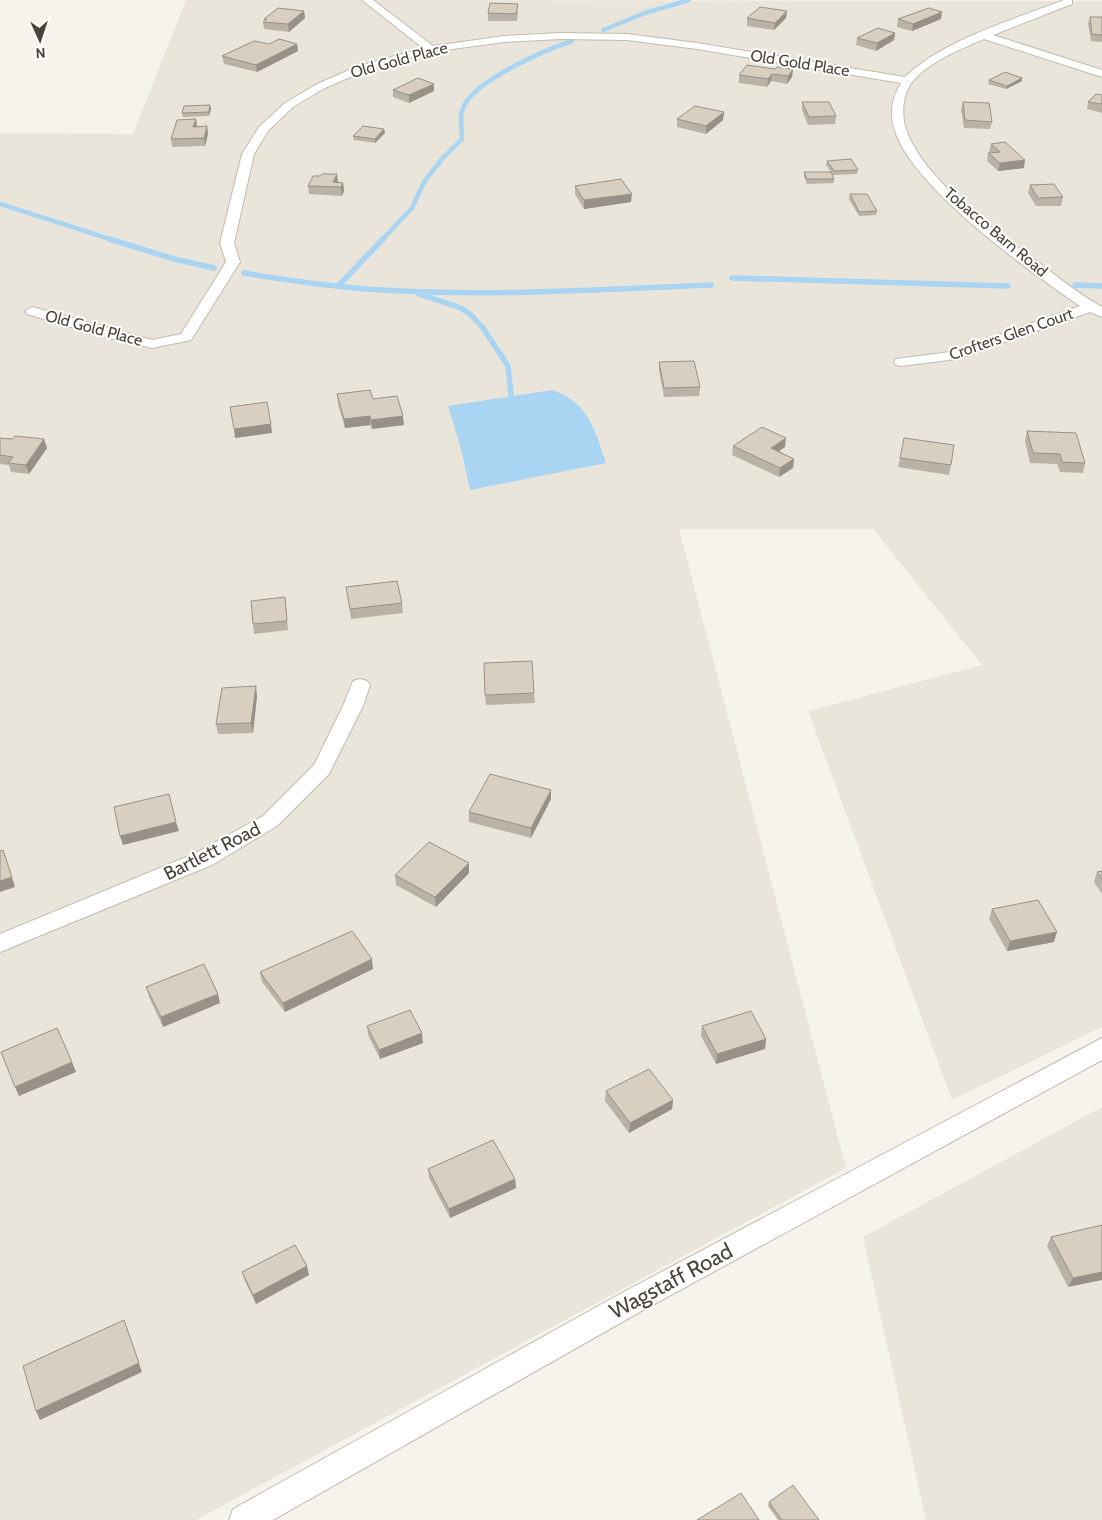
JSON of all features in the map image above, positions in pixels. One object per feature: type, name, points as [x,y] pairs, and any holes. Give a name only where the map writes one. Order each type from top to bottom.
[{"type":"street","points":[[367,0],[432,49]]},
{"type":"street","points":[[907,81],[939,56],[1068,2]]},
{"type":"street","points":[[985,36],[1102,74]]},
{"type":"street","name":"Old Gold Place","points":[[32,311],[152,344],[186,337],[233,262],[227,243],[248,154],[263,129],[289,105],[342,76],[378,63],[432,49],[532,37],[627,37],[697,46],[907,81]]},
{"type":"street","name":"Tobacco Barn Road","points":[[907,81],[902,90],[896,116],[905,142],[925,170],[988,230],[1096,310]]},
{"type":"street","name":"Crofters Glen Court","points":[[901,362],[952,356],[1096,310]]},
{"type":"street","name":"Bartlett Road","points":[[0,943],[204,859],[270,821],[322,769],[353,706],[360,685]]},
{"type":"street","name":"Wagstaff Road","points":[[244,1520],[628,1304],[1102,1048]]},
{"type":"shaded area","points":[[186,0],[1102,1],[1102,1027],[952,1100],[808,711],[982,665],[873,529],[679,529],[846,1168],[196,1520],[0,1520],[0,133],[133,134]]},
{"type":"shaded area","points":[[1102,1107],[1102,1520],[926,1520],[863,1237]]},
{"type":"water","points":[[552,390],[574,402],[589,419],[606,463],[470,490],[461,449],[448,406]]},
{"type":"building","points":[[490,3],[518,4],[516,14],[488,13]]},
{"type":"building","points":[[760,7],[787,11],[775,23],[747,18]]},
{"type":"building","points":[[278,8],[304,11],[288,24],[263,22],[267,19],[264,19]]},
{"type":"building","points":[[929,8],[942,12],[913,24],[898,19]]},
{"type":"building","points":[[1090,17],[1102,17],[1102,35],[1092,34]]},
{"type":"building","points":[[878,28],[895,33],[877,43],[857,38]]},
{"type":"building","points":[[279,39],[297,44],[256,65],[222,56],[254,41],[269,44]]},
{"type":"building","points":[[747,65],[775,69],[777,67],[793,69],[788,76],[772,74],[768,79],[739,75]]},
{"type":"building","points":[[1005,72],[1022,78],[1007,86],[989,80]]},
{"type":"building","points":[[418,78],[434,84],[409,95],[393,90]]},
{"type":"building","points":[[1096,94],[1102,95],[1102,104],[1088,102]]},
{"type":"building","points":[[802,102],[829,102],[836,116],[809,117]]},
{"type":"building","points":[[963,102],[989,103],[992,122],[965,120]]},
{"type":"building","points":[[210,105],[209,112],[182,113],[184,106]]},
{"type":"building","points":[[695,106],[724,112],[706,126],[677,119]]},
{"type":"building","points":[[196,119],[193,127],[207,126],[204,138],[171,139],[177,120]]},
{"type":"building","points":[[363,126],[384,129],[375,139],[353,136]]},
{"type":"building","points":[[1005,142],[1025,160],[1000,163],[988,153],[1000,152],[991,144]]},
{"type":"building","points":[[851,159],[858,170],[834,171],[827,161]]},
{"type":"building","points":[[804,172],[831,172],[834,179],[807,179]]},
{"type":"building","points":[[322,174],[337,174],[333,182],[343,183],[341,187],[308,186],[313,176],[320,176]]},
{"type":"building","points":[[621,179],[632,194],[584,200],[575,186]]},
{"type":"building","points":[[1054,184],[1063,197],[1038,198],[1030,185]]},
{"type":"building","points":[[850,194],[867,194],[877,211],[859,212]]},
{"type":"building","points":[[694,361],[700,387],[664,388],[659,362]]},
{"type":"building","points":[[370,390],[373,399],[397,396],[403,416],[371,420],[370,416],[344,419],[337,394]]},
{"type":"building","points":[[267,402],[271,424],[234,429],[230,407]]},
{"type":"building","points":[[762,427],[786,438],[771,448],[794,459],[780,468],[733,446]]},
{"type":"building","points":[[1027,431],[1076,433],[1085,463],[1062,462],[1060,454],[1033,453]]},
{"type":"building","points":[[15,436],[44,439],[26,465],[8,463],[13,457],[0,455],[0,438],[12,439]]},
{"type":"building","points":[[904,438],[954,445],[951,465],[900,458]]},
{"type":"building","points":[[397,581],[402,603],[350,609],[346,587]]},
{"type":"building","points":[[285,597],[287,621],[253,624],[251,601]]},
{"type":"building","points":[[532,661],[534,693],[485,695],[484,663]]},
{"type":"building","points":[[256,686],[251,723],[216,724],[222,688]]},
{"type":"building","points":[[490,774],[551,790],[531,828],[469,812]]},
{"type":"building","points":[[169,794],[176,822],[120,836],[114,807]]},
{"type":"building","points":[[429,842],[469,863],[435,897],[395,875]]},
{"type":"building","points":[[3,850],[12,877],[0,881],[0,851]]},
{"type":"building","points":[[1102,871],[1102,879],[1097,872]]},
{"type":"building","points":[[1038,900],[1057,932],[1010,941],[992,909]]},
{"type":"building","points":[[352,931],[372,959],[283,1003],[260,972]]},
{"type":"building","points":[[204,964],[218,994],[161,1017],[146,987]]},
{"type":"building","points":[[410,1010],[422,1033],[379,1050],[367,1026]]},
{"type":"building","points":[[751,1011],[766,1039],[717,1054],[702,1026]]},
{"type":"building","points":[[57,1028],[72,1062],[15,1087],[1,1052]]},
{"type":"building","points":[[649,1069],[673,1100],[630,1123],[606,1091]]},
{"type":"building","points":[[493,1140],[515,1179],[449,1209],[428,1169]]},
{"type":"building","points":[[1102,1225],[1102,1272],[1073,1278],[1051,1237]]},
{"type":"building","points":[[295,1245],[307,1266],[253,1295],[242,1272]]},
{"type":"building","points":[[124,1320],[139,1363],[36,1411],[23,1366]]},
{"type":"building","points":[[793,1485],[819,1520],[782,1520],[769,1502]]},
{"type":"building","points":[[741,1493],[759,1520],[697,1520]]},
{"type":"waterway","points":[[603,30],[645,13],[689,0]]},
{"type":"waterway","points":[[382,240],[412,208],[424,182],[442,159],[462,139],[462,111],[469,98],[480,87],[511,68],[545,51],[572,41]]},
{"type":"waterway","points":[[0,204],[113,240]]},
{"type":"waterway","points":[[109,239],[174,259],[214,268]]},
{"type":"waterway","points":[[339,285],[383,239]]},
{"type":"waterway","points":[[244,273],[343,287],[441,292],[480,293],[711,285]]},
{"type":"waterway","points":[[732,278],[1008,286]]},
{"type":"waterway","points":[[1075,285],[1102,286]]},
{"type":"waterway","points":[[419,294],[461,308],[471,315],[483,328],[508,366],[512,404]]}]
